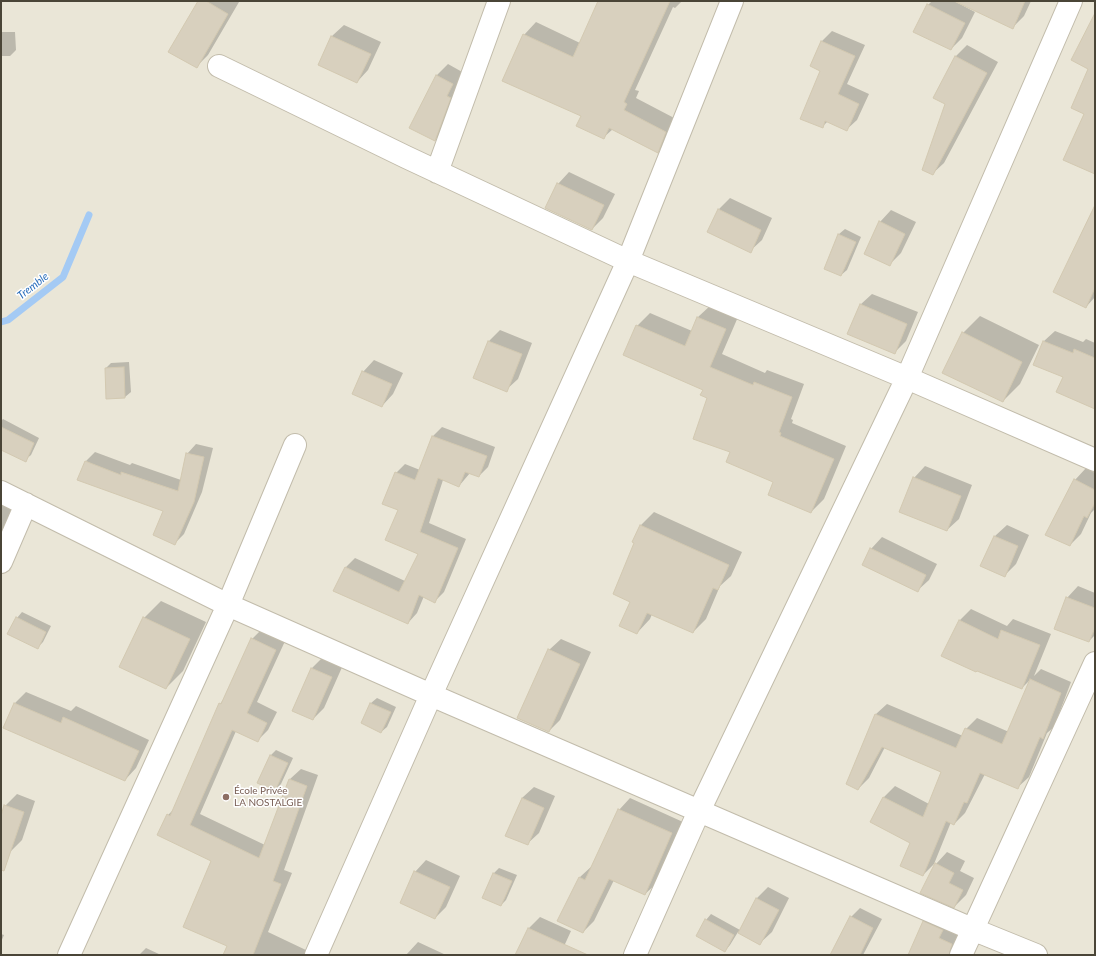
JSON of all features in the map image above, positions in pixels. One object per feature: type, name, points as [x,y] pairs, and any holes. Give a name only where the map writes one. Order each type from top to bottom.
[{"type":"street","points":[[437,172],[499,1]]},
{"type":"street","points":[[316,955],[431,695],[628,261],[732,1]]},
{"type":"street","points":[[635,955],[699,811],[907,378],[1071,1]]},
{"type":"street","points":[[219,66],[437,172],[628,261],[907,378],[1095,460]]},
{"type":"street","points":[[69,955],[228,605],[295,445]]},
{"type":"street","points":[[1,492],[228,605],[431,695],[972,929],[1036,955]]},
{"type":"street","points":[[1,562],[26,504]]},
{"type":"street","points":[[961,955],[1095,663]]},
{"type":"shaded area","points":[[1,1],[1095,1],[1095,955],[1,955]]},
{"type":"building","points":[[198,1],[206,1],[228,14],[197,68],[168,52]]},
{"type":"building","points":[[598,1],[670,1],[624,102],[627,104],[624,110],[666,132],[658,153],[609,128],[604,139],[576,126],[581,116],[502,81],[523,34],[573,57]]},
{"type":"building","points":[[954,1],[1025,1],[1013,29]]},
{"type":"building","points":[[927,4],[965,23],[951,50],[913,32]]},
{"type":"building","points":[[1095,13],[1095,174],[1063,160],[1084,114],[1071,108],[1088,69],[1071,60]]},
{"type":"building","points":[[331,36],[371,54],[357,83],[318,65]]},
{"type":"building","points":[[821,41],[855,56],[838,94],[859,104],[847,131],[825,121],[823,128],[800,119],[820,71],[810,66]]},
{"type":"building","points":[[955,56],[987,73],[933,175],[922,170],[945,104],[933,98]]},
{"type":"building","points":[[436,75],[453,84],[447,96],[451,98],[435,141],[409,128]]},
{"type":"building","points":[[557,183],[604,205],[592,230],[545,208]]},
{"type":"building","points":[[1095,205],[1095,288],[1086,308],[1053,292]]},
{"type":"building","points":[[718,209],[761,230],[751,253],[707,232]]},
{"type":"building","points":[[879,221],[905,234],[890,266],[864,254]]},
{"type":"building","points":[[838,234],[856,242],[841,276],[824,269]]},
{"type":"building","points":[[860,304],[907,324],[895,354],[847,334]]},
{"type":"building","points":[[697,317],[726,329],[710,367],[753,385],[754,382],[792,397],[779,432],[781,433],[780,436],[834,459],[811,513],[768,495],[773,482],[726,462],[730,452],[693,439],[707,398],[700,395],[703,390],[623,355],[636,325],[685,346]]},
{"type":"building","points":[[962,332],[1022,362],[1003,402],[942,373]]},
{"type":"building","points":[[488,341],[522,354],[507,392],[473,378]]},
{"type":"building","points":[[1043,341],[1073,353],[1074,349],[1095,358],[1095,409],[1056,392],[1063,377],[1033,365]]},
{"type":"building","points":[[124,367],[125,398],[106,399],[105,368]]},
{"type":"building","points":[[362,371],[392,384],[382,407],[352,394]]},
{"type":"building","points":[[1,427],[34,443],[26,462],[1,450]]},
{"type":"building","points":[[432,436],[487,456],[479,477],[465,472],[459,487],[438,478],[420,532],[458,548],[435,603],[419,595],[408,624],[333,591],[345,567],[399,592],[418,554],[385,540],[398,510],[382,504],[395,472],[415,480]]},
{"type":"building","points":[[186,453],[204,457],[194,502],[175,545],[153,535],[163,511],[77,480],[85,461],[121,475],[121,472],[178,491]]},
{"type":"building","points":[[913,477],[961,496],[947,531],[899,512]]},
{"type":"building","points":[[1074,479],[1095,490],[1095,503],[1087,518],[1084,516],[1070,546],[1045,535]]},
{"type":"building","points":[[640,525],[729,565],[718,590],[713,588],[693,633],[647,613],[637,634],[619,626],[630,602],[613,594],[634,543],[632,542]]},
{"type":"building","points":[[994,536],[1018,546],[1005,577],[980,566]]},
{"type":"building","points":[[870,548],[926,575],[918,592],[862,565]]},
{"type":"building","points":[[1066,597],[1095,608],[1095,628],[1089,642],[1054,629]]},
{"type":"building","points":[[16,617],[46,632],[38,649],[7,634]]},
{"type":"building","points":[[143,617],[190,639],[166,689],[119,667]]},
{"type":"building","points":[[959,620],[998,639],[1001,630],[1040,645],[1022,689],[977,671],[976,672],[941,656]]},
{"type":"building","points":[[251,638],[276,650],[247,713],[267,723],[258,742],[232,730],[190,825],[259,858],[289,779],[307,786],[273,881],[281,884],[253,955],[223,955],[227,946],[183,927],[211,861],[157,835],[167,814],[170,816],[219,703],[221,704]]},
{"type":"building","points":[[548,649],[580,664],[549,732],[517,718]]},
{"type":"building","points":[[311,668],[332,677],[313,720],[292,711]]},
{"type":"building","points":[[1030,679],[1061,693],[1043,739],[1040,737],[1018,789],[980,773],[967,803],[964,802],[954,825],[946,821],[923,876],[900,866],[910,843],[870,822],[883,797],[923,817],[941,772],[882,747],[858,790],[846,784],[875,714],[956,748],[965,728],[1002,744]]},
{"type":"building","points":[[14,703],[61,723],[63,717],[139,751],[125,781],[3,728]]},
{"type":"building","points":[[370,703],[391,712],[381,733],[361,723]]},
{"type":"building","points":[[270,755],[288,763],[275,791],[257,783]]},
{"type":"building","points":[[522,798],[544,808],[528,845],[505,836]]},
{"type":"building","points":[[4,805],[24,812],[4,871],[1,870],[1,816]]},
{"type":"building","points":[[618,809],[672,833],[645,895],[609,879],[583,933],[557,921],[579,877],[585,880]]},
{"type":"building","points":[[935,863],[954,873],[949,883],[963,890],[954,908],[920,893]]},
{"type":"building","points":[[414,871],[450,887],[435,919],[400,903]]},
{"type":"building","points":[[493,873],[512,881],[501,906],[482,898]]},
{"type":"building","points":[[756,898],[779,910],[760,945],[738,933]]},
{"type":"building","points":[[850,916],[873,928],[860,955],[830,955]]},
{"type":"building","points":[[705,919],[734,935],[725,952],[696,936]]},
{"type":"building","points":[[923,921],[943,930],[939,938],[952,944],[949,955],[908,955]]},
{"type":"building","points":[[528,928],[588,955],[515,955]]},
{"type":"waterway","name":"Tremble","points":[[1,322],[8,320],[63,277],[89,215]]},
{"type":"place","name":"École Privée LA NOSTALGIE","points":[[226,797]]}]
